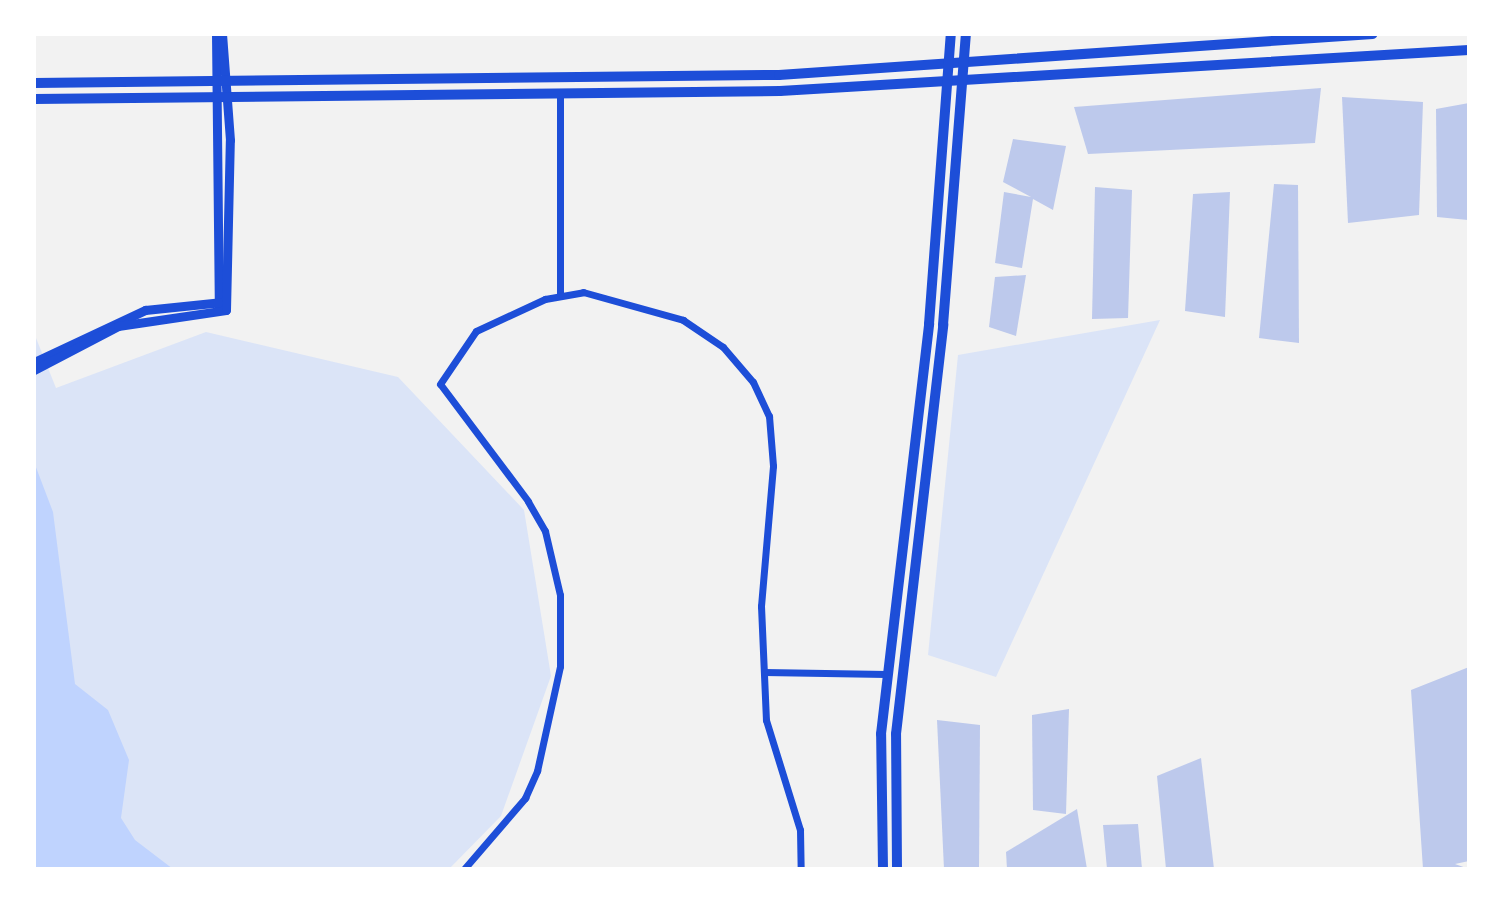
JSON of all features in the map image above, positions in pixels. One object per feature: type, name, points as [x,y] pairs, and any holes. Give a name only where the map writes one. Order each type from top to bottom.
[{"type":"main road","points":[[883,869],[886,674],[929,324],[951,34]]},
{"type":"main road","points":[[897,869],[896,734],[966,34]]},
{"type":"main road","points":[[34,83],[222,82],[950,66],[1373,34]]},
{"type":"main road","points":[[34,99],[560,93],[948,83],[1469,50]]},
{"type":"street","points":[[216,34],[224,97],[222,306]]},
{"type":"street","points":[[222,34],[222,82]]},
{"type":"street","points":[[560,93],[560,296]]},
{"type":"street","points":[[464,869],[525,798],[537,771],[560,666],[560,595],[545,531],[528,501],[440,384],[476,331],[560,296],[596,294],[683,320],[753,382],[769,416],[773,466],[761,606],[766,720],[800,830],[801,869]]},
{"type":"street","points":[[34,362],[115,320],[222,306]]},
{"type":"street","points":[[34,370],[118,326],[222,306]]},
{"type":"street","points":[[764,672],[886,674]]},
{"type":"shaded area","points":[[1160,320],[996,677],[928,655],[958,355]]},
{"type":"shaded area","points":[[206,332],[398,377],[524,510],[551,676],[501,816],[449,869],[34,869],[34,333],[56,388]]},
{"type":"water","points":[[34,462],[53,512],[75,684],[108,710],[129,760],[121,818],[135,840],[173,869],[34,869]]},
{"type":"building","points":[[1321,88],[1315,143],[1088,154],[1074,107]]},
{"type":"building","points":[[1342,97],[1423,102],[1419,215],[1348,223]]},
{"type":"building","points":[[1469,103],[1468,220],[1437,217],[1436,109]]},
{"type":"building","points":[[1013,139],[1066,146],[1053,210],[1033,199],[1022,268],[995,263],[1004,192],[1031,197],[1003,182]]},
{"type":"building","points":[[1274,184],[1298,185],[1299,343],[1259,338]]},
{"type":"building","points":[[1095,187],[1132,190],[1128,318],[1092,319]]},
{"type":"building","points":[[1230,192],[1225,317],[1185,311],[1193,194]]},
{"type":"building","points":[[1026,275],[1016,336],[989,327],[995,277]]},
{"type":"building","points":[[1469,667],[1469,861],[1455,864],[1469,869],[1423,869],[1411,690]]},
{"type":"building","points":[[1069,709],[1066,814],[1033,810],[1032,715]]},
{"type":"building","points":[[937,720],[980,725],[979,869],[944,869]]},
{"type":"building","points":[[1201,758],[1214,869],[1166,869],[1157,776]]},
{"type":"building","points":[[1077,809],[1087,869],[1007,869],[1006,852]]},
{"type":"building","points":[[1138,824],[1142,869],[1107,869],[1103,825]]}]
